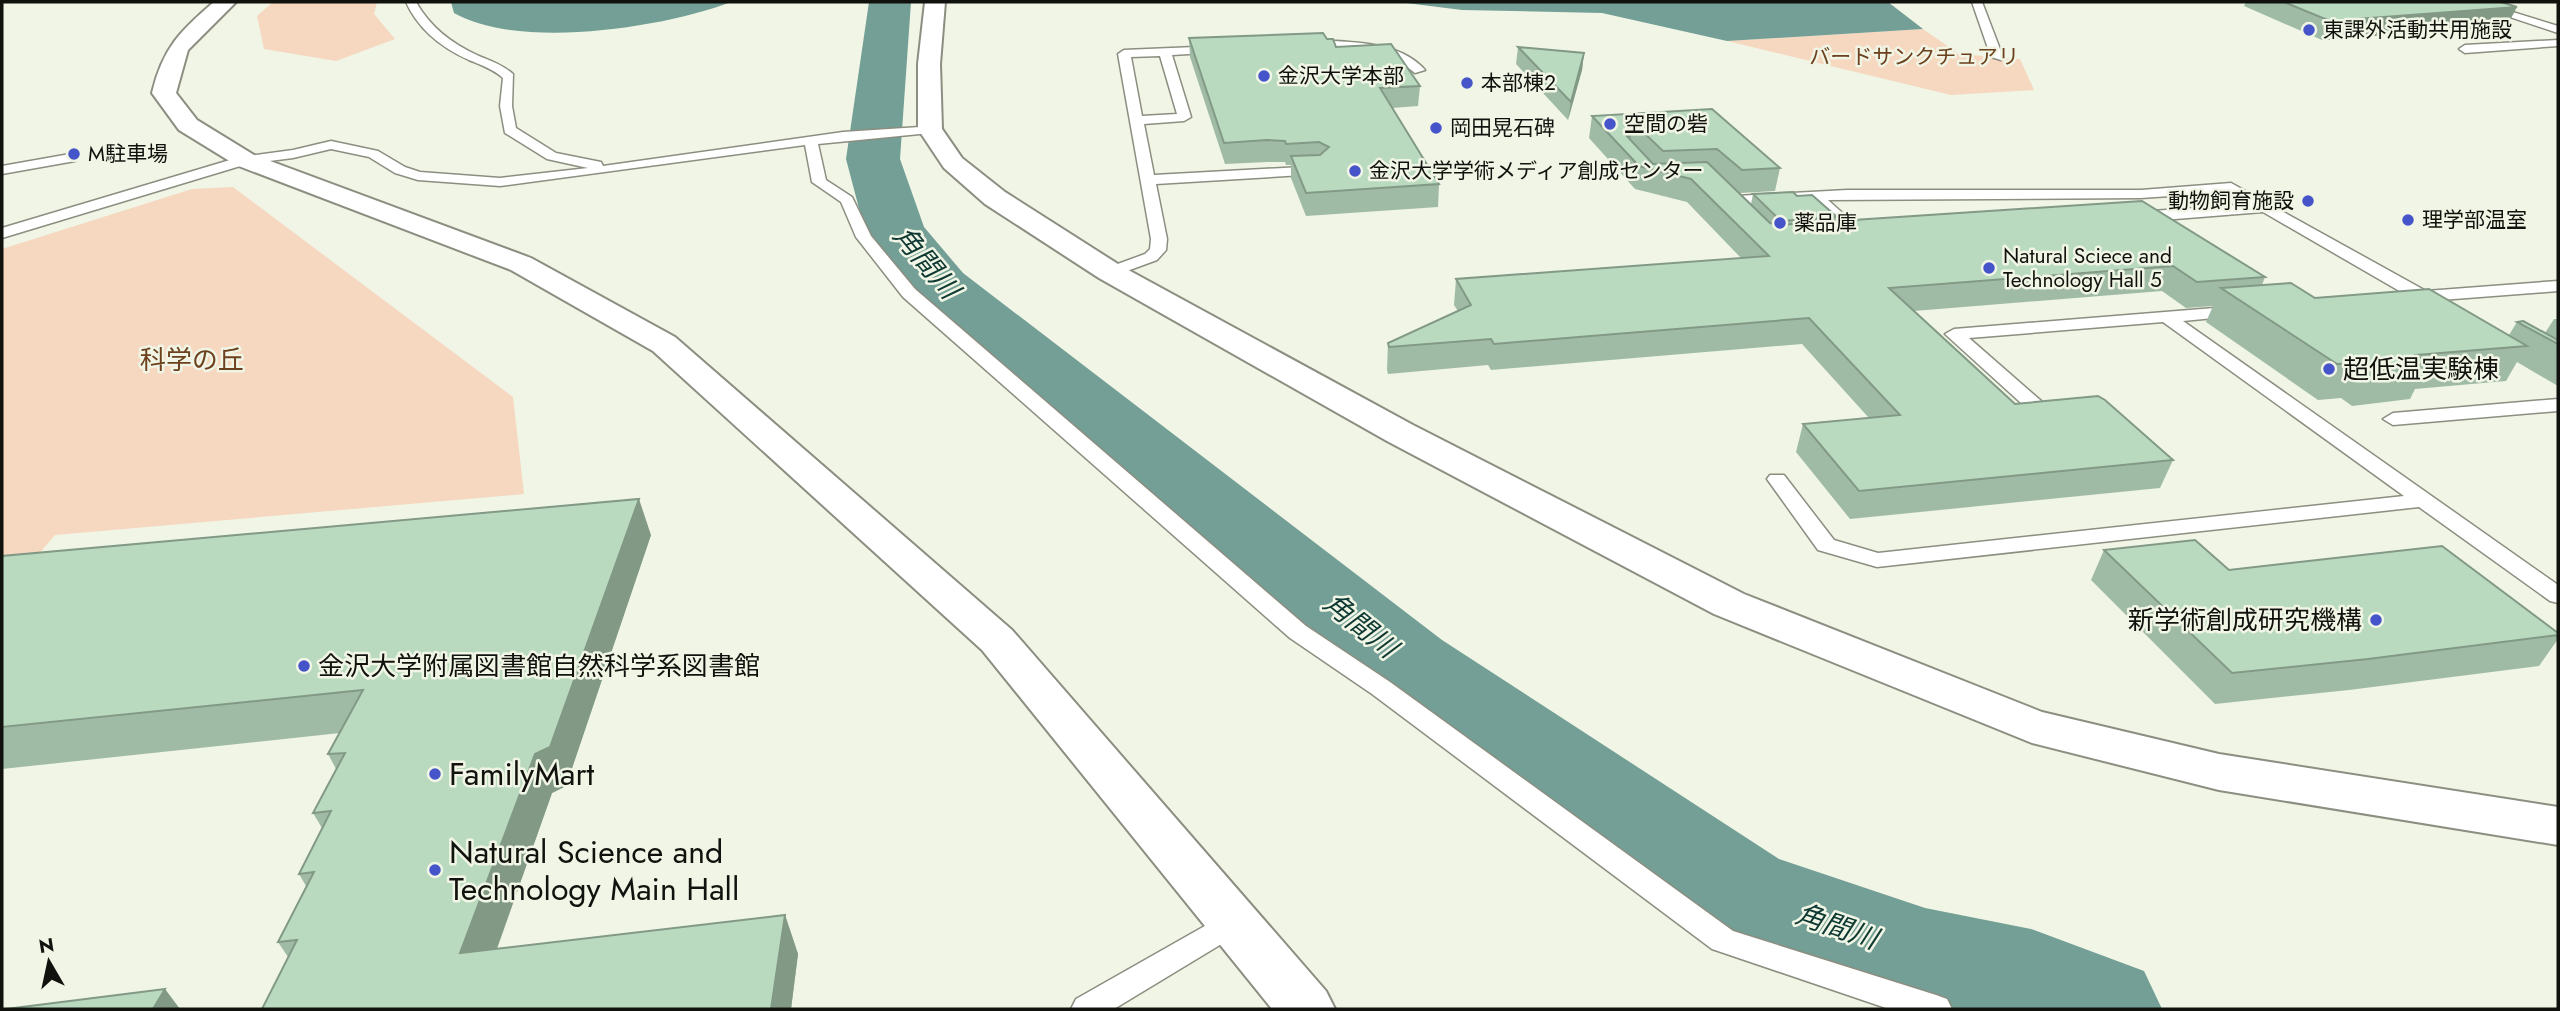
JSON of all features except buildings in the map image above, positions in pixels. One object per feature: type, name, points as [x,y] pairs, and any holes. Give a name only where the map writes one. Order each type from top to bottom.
[{"type":"street","points":[[226,2],[179,43],[169,66],[164,93],[188,125],[245,160],[521,264],[664,344],[998,640],[1306,1009]]},
{"type":"street","points":[[935,2],[929,64],[911,130],[995,198],[1110,272],[1400,433],[1728,604],[2032,726],[2219,772],[2558,826]]},
{"type":"lane","points":[[411,2],[428,26],[451,48],[503,70],[509,77],[506,106],[510,130],[552,156],[586,164],[622,165]]},
{"type":"lane","points":[[1976,2],[1997,57]]},
{"type":"lane","points":[[2470,2],[2558,30]]},
{"type":"lane","points":[[2465,49],[2558,43]]},
{"type":"lane","points":[[1289,46],[1339,44],[1376,50],[1410,59],[1419,69]]},
{"type":"lane","points":[[1110,272],[1150,257],[1158,250],[1148,180],[1124,54],[1227,49]]},
{"type":"lane","points":[[1137,120],[1184,117],[1166,52]]},
{"type":"lane","points":[[2,233],[245,160],[284,156],[331,145],[373,154],[400,170],[418,176],[500,182],[811,140],[911,130]]},
{"type":"lane","points":[[811,140],[819,182],[848,200],[864,237],[909,293],[1298,632],[1381,688],[1723,940],[1923,1007],[1936,1009]]},
{"type":"lane","points":[[2,170],[70,158]]},
{"type":"lane","points":[[1148,180],[1319,170]]},
{"type":"lane","points":[[1716,185],[1748,218]]},
{"type":"lane","points":[[1732,201],[1815,196],[2141,194],[2231,187],[2448,310]]},
{"type":"lane","points":[[1815,196],[1860,236],[1835,238]]},
{"type":"lane","points":[[2160,232],[2131,218],[2265,207]]},
{"type":"lane","points":[[2396,298],[2558,286]]},
{"type":"lane","points":[[2049,417],[1954,334],[2261,309]]},
{"type":"lane","points":[[2167,317],[2558,596]]},
{"type":"lane","points":[[2393,419],[2558,405]]},
{"type":"lane","points":[[1777,479],[1826,545],[1877,560],[2425,500]]},
{"type":"lane","points":[[1087,1009],[1233,922]]},
{"type":"green space","points":[[273,2],[377,2],[374,14],[395,39],[336,61],[264,49],[257,16]]},
{"type":"green space","name":"バードサンクチュアリ","points":[[1923,29],[1959,54],[2020,59],[2034,90],[1951,95],[1727,41]]},
{"type":"green space","name":"科学の丘","points":[[233,187],[513,397],[524,494],[55,535],[27,568],[2,570],[2,249],[192,189]]},
{"type":"water","points":[[451,2],[731,2],[668,20],[631,27],[552,33],[515,31],[482,24],[454,13]]},
{"type":"water","points":[[1398,2],[1888,2],[1923,29],[1727,41],[1602,13],[1462,10]]},
{"type":"waterway","name":"角間川","points":[[890,2],[873,159],[895,231],[940,287],[1408,663],[1739,892],[1925,958],[2031,981],[2101,1009]]},
{"type":"place","name":"東課外活動共用施設","points":[[2309,30]]},
{"type":"place","name":"金沢大学本部","points":[[1264,76]]},
{"type":"place","name":"本部棟2","points":[[1467,83]]},
{"type":"place","name":"空間の砦","points":[[1610,124]]},
{"type":"place","name":"岡田晃石碑","points":[[1436,128]]},
{"type":"place","name":"M駐車場","points":[[74,154]]},
{"type":"place","name":"金沢大学学術メディア創成センター","points":[[1355,171]]},
{"type":"place","name":"動物飼育施設","points":[[2308,201]]},
{"type":"place","name":"理学部温室","points":[[2408,220]]},
{"type":"place","name":"薬品庫","points":[[1780,223]]},
{"type":"place","name":"Natural Sciece and Technology Hall 5","points":[[1989,268]]},
{"type":"place","name":"超低温実験棟","points":[[2329,369]]},
{"type":"place","name":"新学術創成研究機構","points":[[2376,620]]},
{"type":"place","name":"金沢大学附属図書館自然科学系図書館","points":[[304,666]]},
{"type":"place","name":"FamilyMart","points":[[435,774]]},
{"type":"place","name":"Natural Science and Technology Main Hall","points":[[435,870]]}]
